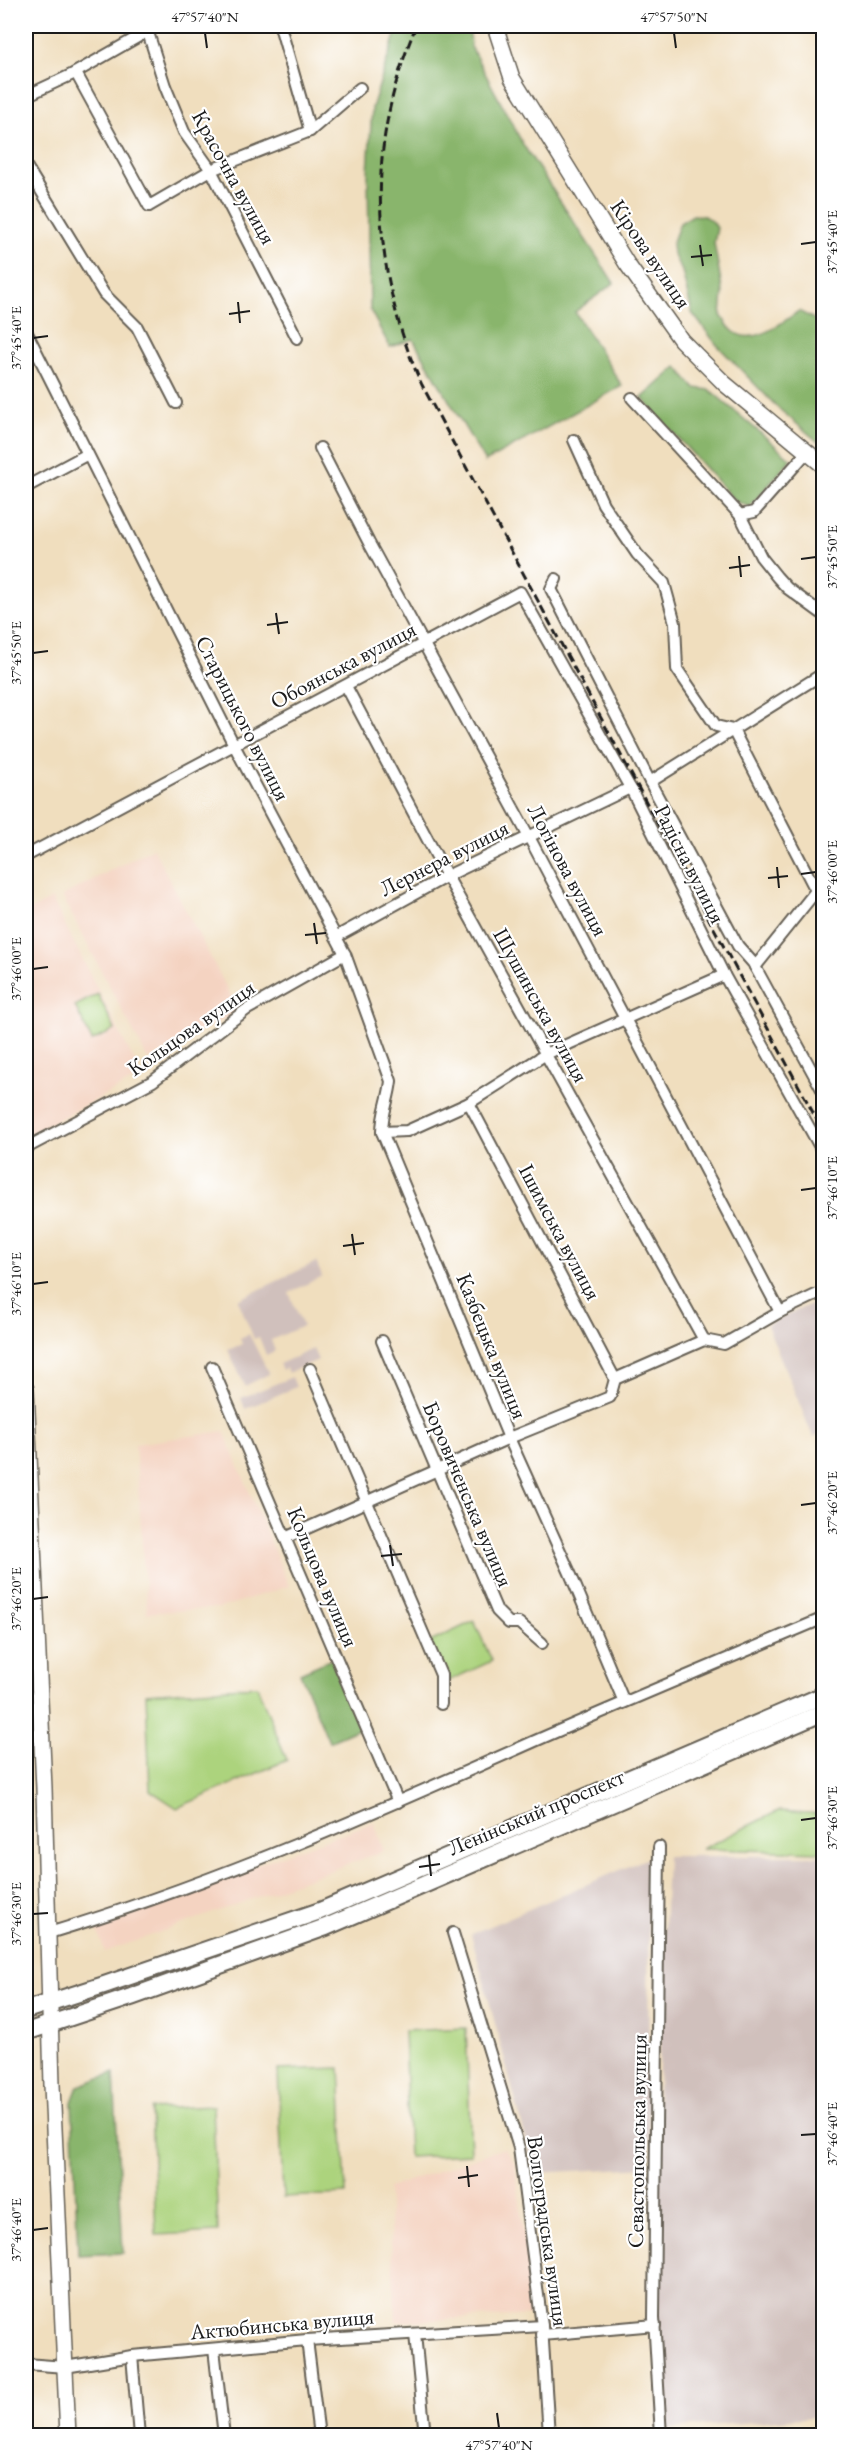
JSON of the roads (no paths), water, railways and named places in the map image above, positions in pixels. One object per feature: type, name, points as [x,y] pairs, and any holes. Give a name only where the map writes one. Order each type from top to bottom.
[{"type":"main road","name":"Кірова вулиця","points":[[495,26],[512,78],[627,264],[681,340],[725,384],[824,466]]},
{"type":"main road","points":[[26,1389],[68,2436]]},
{"type":"main road","name":"Ленінський проспект","points":[[26,2010],[115,1982],[320,1911],[824,1695]]},
{"type":"main road","name":"Ленінський проспект","points":[[26,2032],[326,1927],[824,1712]]},
{"type":"street","points":[[280,26],[310,131]]},
{"type":"street","name":"Красочна вулиця","points":[[26,96],[76,73],[150,27],[165,86],[184,132],[211,170],[297,338]]},
{"type":"street","points":[[76,73],[149,206],[211,170],[310,131],[360,88]]},
{"type":"street","points":[[26,166],[104,294],[138,327],[176,403]]},
{"type":"street","name":"Старицького вулиця","points":[[26,331],[86,455],[234,746],[345,954],[391,1081],[389,1099],[382,1113],[382,1132]]},
{"type":"street","points":[[632,398],[740,515],[761,557],[786,588],[824,615]]},
{"type":"street","points":[[574,440],[603,504],[637,555],[664,582],[675,623],[676,669],[717,726],[733,730],[824,906]]},
{"type":"street","name":"Логінова вулиця","points":[[321,448],[780,1312]]},
{"type":"street","points":[[740,515],[754,512],[807,452]]},
{"type":"street","points":[[26,487],[86,455]]},
{"type":"street","name":"Радісна вулиця","points":[[556,579],[551,589],[650,782],[738,946],[755,967],[824,1093]]},
{"type":"street","name":"Обоянська вулиця","points":[[26,856],[520,592]]},
{"type":"street","name":"Радісна вулиця","points":[[520,592],[631,790],[724,975],[824,1154]]},
{"type":"street","points":[[650,782],[823,674]]},
{"type":"street","name":"Шушинська вулиця","points":[[346,686],[447,876],[704,1340]]},
{"type":"street","name":"Лернера вулиця","points":[[336,937],[447,876],[631,790]]},
{"type":"street","points":[[755,967],[824,881]]},
{"type":"street","name":"Кольцова вулиця","points":[[26,1148],[153,1081],[246,1010],[345,954]]},
{"type":"street","points":[[382,1132],[406,1131],[469,1103],[546,1054],[724,975]]},
{"type":"street","name":"Ішимська вулиця","points":[[469,1103],[615,1379]]},
{"type":"street","name":"Казбецька вулиця","points":[[382,1132],[509,1438],[570,1573],[624,1702]]},
{"type":"street","points":[[285,1538],[366,1500],[610,1397],[615,1379],[704,1340],[724,1344],[780,1312],[824,1291]]},
{"type":"street","name":"Боровиченська вулиця","points":[[382,1341],[497,1611],[509,1623],[519,1623],[542,1643]]},
{"type":"street","name":"Кольцова вулиця","points":[[212,1367],[398,1802]]},
{"type":"street","points":[[309,1369],[441,1675],[441,1704]]},
{"type":"street","points":[[49,1933],[118,1912],[320,1835],[624,1702],[824,1618]]},
{"type":"street","name":"Севастопольська вулиця","points":[[659,1847],[655,2325],[661,2436]]},
{"type":"street","name":"Волгоградська вулиця","points":[[453,1934],[519,2148],[542,2331],[549,2436]]},
{"type":"street","name":"Актюбинська вулиця","points":[[26,2364],[65,2367],[132,2356],[308,2340],[655,2325]]},
{"type":"street","points":[[415,2334],[424,2436]]},
{"type":"street","points":[[308,2340],[319,2436]]},
{"type":"street","points":[[214,2349],[224,2436]]},
{"type":"street","points":[[132,2356],[139,2436]]},
{"type":"railway","points":[[416,26],[390,105],[383,150],[381,185],[384,254],[390,288],[409,354],[422,385],[824,1133]]}]
